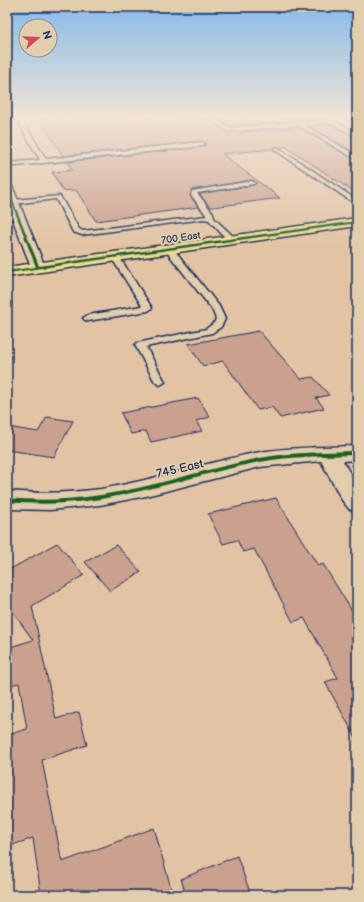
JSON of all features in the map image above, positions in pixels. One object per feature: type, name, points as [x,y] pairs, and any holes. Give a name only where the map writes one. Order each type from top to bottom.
[{"type":"main road","name":"700 East","points":[[7,272],[357,222]]},
{"type":"street","points":[[7,188],[13,202],[13,217],[38,267]]},
{"type":"street","name":"745 East","points":[[7,500],[34,502],[77,500],[117,494],[261,460],[291,455],[357,453]]},
{"type":"street","points":[[328,454],[350,494],[357,503]]},
{"type":"lane","points":[[7,165],[52,160]]},
{"type":"lane","points":[[293,160],[357,203]]},
{"type":"lane","points":[[211,219],[210,213],[194,195],[194,192],[252,183]]},
{"type":"lane","points":[[13,202],[58,197],[76,230],[82,234],[204,217],[211,219],[232,240]]},
{"type":"lane","points":[[160,382],[140,345],[209,331],[216,327],[221,318],[220,313],[169,249]]},
{"type":"lane","points":[[88,318],[148,308],[115,257]]},
{"type":"building","points":[[84,160],[230,160],[280,198],[213,207],[209,206],[200,194],[254,185],[256,183],[252,180],[192,190],[190,196],[199,207],[96,221],[76,190],[63,191],[52,172],[72,170],[67,162]]},
{"type":"building","points":[[306,160],[357,161],[357,194]]},
{"type":"building","points":[[259,331],[301,379],[313,377],[329,395],[316,398],[324,408],[280,418],[272,407],[258,410],[223,361],[203,366],[188,344]]},
{"type":"building","points":[[198,398],[210,417],[196,421],[202,431],[151,442],[146,431],[131,434],[121,413]]},
{"type":"building","points":[[47,417],[73,421],[54,457],[7,450],[7,427],[38,432]]},
{"type":"building","points":[[276,498],[318,566],[323,564],[357,619],[357,740],[325,682],[338,678],[304,618],[293,622],[254,549],[243,552],[237,540],[223,544],[208,514]]},
{"type":"building","points":[[57,543],[84,575],[32,606],[56,719],[79,712],[87,745],[42,760],[62,862],[154,828],[173,895],[41,895],[33,838],[7,847],[7,735],[27,729],[19,683],[7,686],[7,648],[33,640],[7,604],[7,571]]},
{"type":"building","points":[[116,545],[141,572],[110,591],[85,562]]},
{"type":"building","points":[[237,856],[251,895],[186,895],[181,879]]},
{"type":"cycle path","points":[[7,188],[38,267]]},
{"type":"cycle path","points":[[7,272],[357,222]]},
{"type":"cycle path","points":[[7,500],[50,502],[100,497],[146,488],[214,470],[260,460],[296,455],[357,453]]}]
